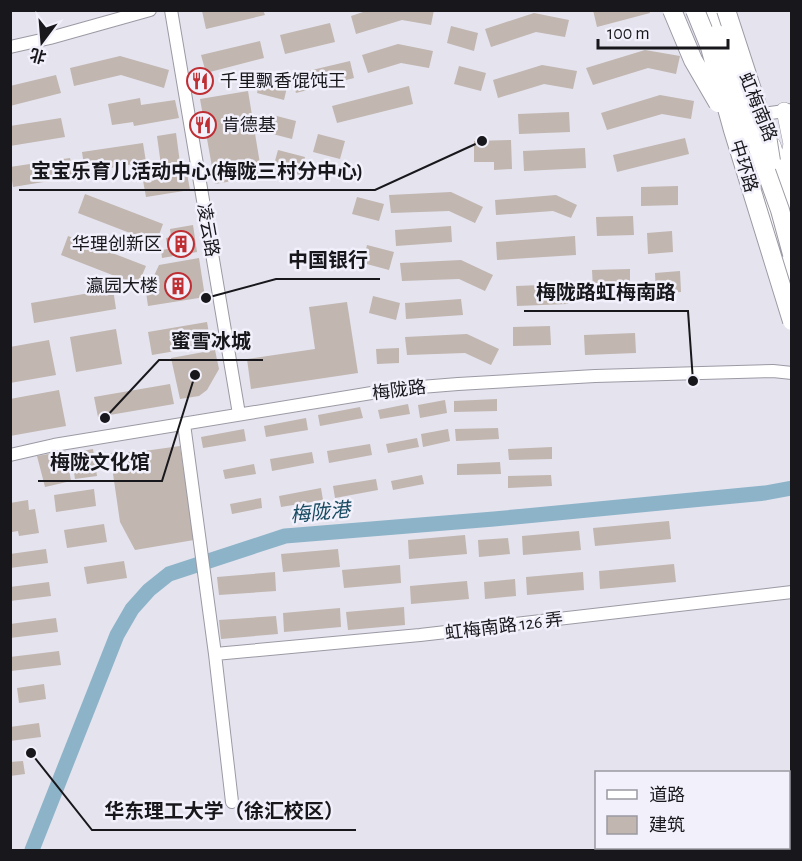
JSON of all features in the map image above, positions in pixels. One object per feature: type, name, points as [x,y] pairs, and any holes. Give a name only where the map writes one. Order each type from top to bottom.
[{"type":"highway","points":[[673,10],[693,60],[740,118]]},
{"type":"highway","name":"中环路","points":[[694,10],[740,118],[792,321]]},
{"type":"highway","name":"中环路","points":[[709,10],[786,208],[790,261]]},
{"type":"highway","points":[[726,10],[767,136],[786,208]]},
{"type":"main road","name":"虹梅南路","points":[[709,10],[717,30],[740,118],[770,257],[786,291],[792,333]]},
{"type":"main road","name":"虹梅南路","points":[[721,10],[737,54],[740,118],[790,261]]},
{"type":"main road","points":[[717,30],[737,54]]},
{"type":"main road","points":[[784,178],[791,144],[788,110]]},
{"type":"main road","name":"虹梅南路","points":[[740,118],[784,178],[786,208]]},
{"type":"main road","points":[[786,291],[790,261]]},
{"type":"street","points":[[10,47],[150,10]]},
{"type":"street","name":"凌云路","points":[[171,10],[239,414]]},
{"type":"street","points":[[740,118],[788,110]]},
{"type":"street","name":"梅陇路","points":[[10,454],[396,389],[595,376],[774,371],[792,373]]},
{"type":"street","points":[[184,424],[205,575],[232,802]]},
{"type":"street","name":"虹梅南路 126 弄","points":[[215,654],[420,635],[792,592]]},
{"type":"building","points":[[263,10],[265,15],[206,29],[202,11]]},
{"type":"building","points":[[369,10],[434,10],[431,25],[402,20],[356,34],[351,16]]},
{"type":"building","points":[[593,10],[649,10],[650,13],[597,27]]},
{"type":"building","points":[[534,13],[569,20],[565,37],[536,32],[491,47],[485,29]]},
{"type":"building","points":[[330,23],[335,42],[285,54],[280,35]]},
{"type":"building","points":[[451,26],[478,33],[474,51],[447,43]]},
{"type":"building","points":[[260,41],[264,58],[206,73],[201,55]]},
{"type":"building","points":[[398,44],[433,51],[429,68],[401,63],[368,73],[362,55]]},
{"type":"building","points":[[645,50],[680,56],[676,74],[648,68],[593,85],[586,68]]},
{"type":"building","points":[[120,56],[169,70],[164,88],[121,75],[74,86],[70,68]]},
{"type":"building","points":[[350,61],[354,78],[296,93],[291,75]]},
{"type":"building","points":[[542,65],[577,71],[573,89],[544,84],[498,98],[493,80]]},
{"type":"building","points":[[459,66],[486,73],[481,91],[454,84]]},
{"type":"building","points":[[56,75],[61,93],[10,106],[10,86]]},
{"type":"building","points":[[261,76],[288,83],[284,100],[257,93]]},
{"type":"building","points":[[409,86],[413,104],[337,123],[332,106]]},
{"type":"building","points":[[248,91],[262,176],[215,184],[200,99]]},
{"type":"building","points":[[660,95],[694,101],[691,119],[662,114],[607,130],[601,113]]},
{"type":"building","points":[[140,98],[141,105],[175,100],[179,118],[134,126],[133,122],[112,125],[108,104]]},
{"type":"building","points":[[569,112],[570,132],[519,134],[518,114]]},
{"type":"building","points":[[269,114],[296,121],[292,139],[265,132]]},
{"type":"building","points":[[61,118],[65,137],[10,146],[10,126]]},
{"type":"building","points":[[176,133],[180,163],[161,165],[157,136]]},
{"type":"building","points":[[318,134],[345,141],[340,159],[313,152]]},
{"type":"building","points":[[685,138],[689,154],[617,172],[613,155]]},
{"type":"building","points":[[511,140],[512,169],[494,170],[494,162],[474,162],[474,141]]},
{"type":"building","points":[[143,143],[146,162],[85,172],[82,152]]},
{"type":"building","points":[[585,148],[586,168],[524,171],[523,151]]},
{"type":"building","points":[[278,150],[305,157],[300,175],[273,168]]},
{"type":"building","points":[[70,158],[74,177],[13,187],[10,167]]},
{"type":"building","points":[[186,168],[190,190],[146,197],[142,175]]},
{"type":"building","points":[[678,186],[678,205],[641,206],[641,187]]},
{"type":"building","points":[[451,192],[483,207],[475,223],[449,211],[391,213],[389,195]]},
{"type":"building","points":[[85,194],[163,224],[156,243],[78,213]]},
{"type":"building","points":[[556,195],[577,205],[571,218],[553,211],[496,215],[495,200]]},
{"type":"building","points":[[357,197],[384,204],[379,221],[352,214]]},
{"type":"building","points":[[633,216],[634,235],[597,236],[596,217]]},
{"type":"building","name":"华理创新区","points":[[193,225],[197,252],[162,258],[161,250],[168,249],[166,238],[171,237],[170,229]]},
{"type":"building","points":[[451,226],[452,242],[396,246],[395,230]]},
{"type":"building","points":[[672,231],[673,252],[648,254],[647,233]]},
{"type":"building","points":[[68,236],[146,266],[138,285],[61,255]]},
{"type":"building","points":[[575,236],[576,255],[497,260],[496,242]]},
{"type":"building","points":[[367,245],[394,252],[389,270],[363,263]]},
{"type":"building","name":"瀛园大楼","points":[[199,258],[205,297],[148,306],[146,292],[153,291],[152,280],[159,265]]},
{"type":"building","points":[[461,260],[493,275],[485,291],[459,279],[402,281],[400,263]]},
{"type":"building","points":[[630,269],[630,288],[593,289],[592,270]]},
{"type":"building","points":[[680,271],[681,292],[656,293],[655,273]]},
{"type":"building","points":[[567,284],[568,304],[517,306],[516,286]]},
{"type":"building","points":[[113,289],[116,309],[34,323],[31,303]]},
{"type":"building","points":[[373,296],[400,303],[396,320],[369,313]]},
{"type":"building","points":[[461,299],[463,315],[406,319],[405,303]]},
{"type":"building","points":[[347,302],[358,373],[251,389],[247,359],[315,349],[309,307]]},
{"type":"building","points":[[207,322],[211,345],[152,355],[148,332]]},
{"type":"building","points":[[550,326],[551,345],[513,346],[513,327]]},
{"type":"building","points":[[116,329],[122,364],[76,372],[70,337]]},
{"type":"building","points":[[635,333],[636,353],[585,355],[584,335]]},
{"type":"building","points":[[467,334],[499,349],[491,365],[465,353],[407,355],[405,337]]},
{"type":"building","points":[[49,340],[56,375],[10,383],[10,347]]},
{"type":"building","points":[[399,348],[399,363],[377,364],[376,349]]},
{"type":"building","points":[[215,350],[219,369],[207,390],[199,396],[180,399],[171,358]]},
{"type":"building","points":[[170,384],[174,404],[98,417],[94,397]]},
{"type":"building","points":[[59,390],[66,426],[10,436],[10,399]]},
{"type":"building","points":[[497,399],[497,411],[454,412],[454,401]]},
{"type":"building","points":[[445,400],[447,413],[420,418],[418,405]]},
{"type":"building","points":[[408,404],[410,414],[380,419],[378,410]]},
{"type":"building","points":[[360,407],[363,418],[320,426],[318,415]]},
{"type":"building","points":[[306,418],[308,430],[266,437],[264,426]]},
{"type":"building","points":[[498,428],[499,439],[456,441],[455,429]]},
{"type":"building","points":[[244,429],[246,441],[203,448],[201,437]]},
{"type":"building","points":[[448,429],[450,441],[423,447],[421,434]]},
{"type":"building","points":[[417,438],[419,447],[388,453],[386,444]]},
{"type":"building","points":[[370,444],[372,455],[329,463],[327,451]]},
{"type":"building","points":[[180,446],[194,540],[135,550],[120,522],[110,453]]},
{"type":"building","points":[[552,447],[552,459],[509,460],[508,449]]},
{"type":"building","points":[[93,449],[97,476],[75,479],[71,453]]},
{"type":"building","points":[[66,451],[71,481],[45,487],[37,456]]},
{"type":"building","points":[[312,452],[314,463],[272,471],[270,459]]},
{"type":"building","points":[[500,462],[501,474],[457,475],[457,464]]},
{"type":"building","points":[[254,464],[256,474],[225,479],[223,470]]},
{"type":"building","points":[[422,475],[424,484],[393,490],[391,481]]},
{"type":"building","points":[[551,475],[552,486],[508,488],[508,476]]},
{"type":"building","points":[[376,479],[378,490],[335,498],[333,486]]},
{"type":"building","points":[[321,488],[323,500],[281,507],[279,496]]},
{"type":"building","points":[[94,489],[96,506],[56,512],[54,495]]},
{"type":"building","points":[[261,498],[262,508],[232,514],[230,504]]},
{"type":"building","points":[[28,500],[29,510],[35,509],[39,533],[19,536],[18,531],[12,532],[10,527],[10,503]]},
{"type":"building","points":[[669,521],[671,539],[595,546],[593,528]]},
{"type":"building","points":[[104,524],[107,542],[67,548],[64,530]]},
{"type":"building","points":[[579,531],[581,550],[523,555],[522,536]]},
{"type":"building","points":[[465,535],[467,554],[409,559],[408,540]]},
{"type":"building","points":[[508,538],[510,554],[479,557],[478,540]]},
{"type":"building","points":[[46,549],[48,563],[10,568],[10,554]]},
{"type":"building","points":[[338,549],[340,567],[283,572],[281,554]]},
{"type":"building","points":[[124,561],[127,578],[87,584],[84,567]]},
{"type":"building","points":[[674,564],[676,582],[600,589],[599,571]]},
{"type":"building","points":[[400,565],[401,583],[344,588],[342,570]]},
{"type":"building","points":[[275,572],[276,591],[219,595],[217,577]]},
{"type":"building","points":[[583,572],[584,590],[527,595],[526,577]]},
{"type":"building","points":[[515,579],[516,596],[485,599],[484,582]]},
{"type":"building","points":[[467,581],[469,599],[411,604],[410,586]]},
{"type":"building","points":[[49,582],[51,596],[10,601],[10,587]]},
{"type":"building","points":[[404,607],[405,625],[348,630],[346,612]]},
{"type":"building","points":[[340,608],[341,627],[284,632],[283,613]]},
{"type":"building","points":[[276,616],[278,634],[221,639],[219,620]]},
{"type":"building","points":[[56,618],[58,632],[10,638],[10,624]]},
{"type":"building","points":[[59,651],[61,665],[11,671],[10,657]]},
{"type":"building","points":[[44,684],[46,699],[19,703],[17,688]]},
{"type":"building","points":[[39,723],[41,737],[10,741],[10,727]]},
{"type":"building","points":[[23,761],[25,774],[10,776],[10,762]]},
{"type":"waterway","name":"梅陇港","points":[[32,850],[117,635],[132,609],[149,590],[169,574],[285,536],[494,519],[765,493],[792,488]]},
{"type":"place","name":"千里飘香馄饨王","points":[[200,81]]},
{"type":"place","name":"肯德基","points":[[203,125]]},
{"type":"place","name":"宝宝乐育儿活动中心(梅陇三村分中心)","points":[[482,141]]},
{"type":"place","name":"华理创新区","points":[[181,244]]},
{"type":"place","name":"瀛园大楼","points":[[178,286]]},
{"type":"place","name":"中国银行","points":[[206,298]]},
{"type":"place","name":"梅陇文化馆","points":[[195,375]]},
{"type":"place","name":"梅陇路虹梅南路","points":[[693,381]]},
{"type":"place","name":"蜜雪冰城","points":[[105,418]]},
{"type":"place","name":"华东理工大学（徐汇校区）","points":[[31,753]]}]
